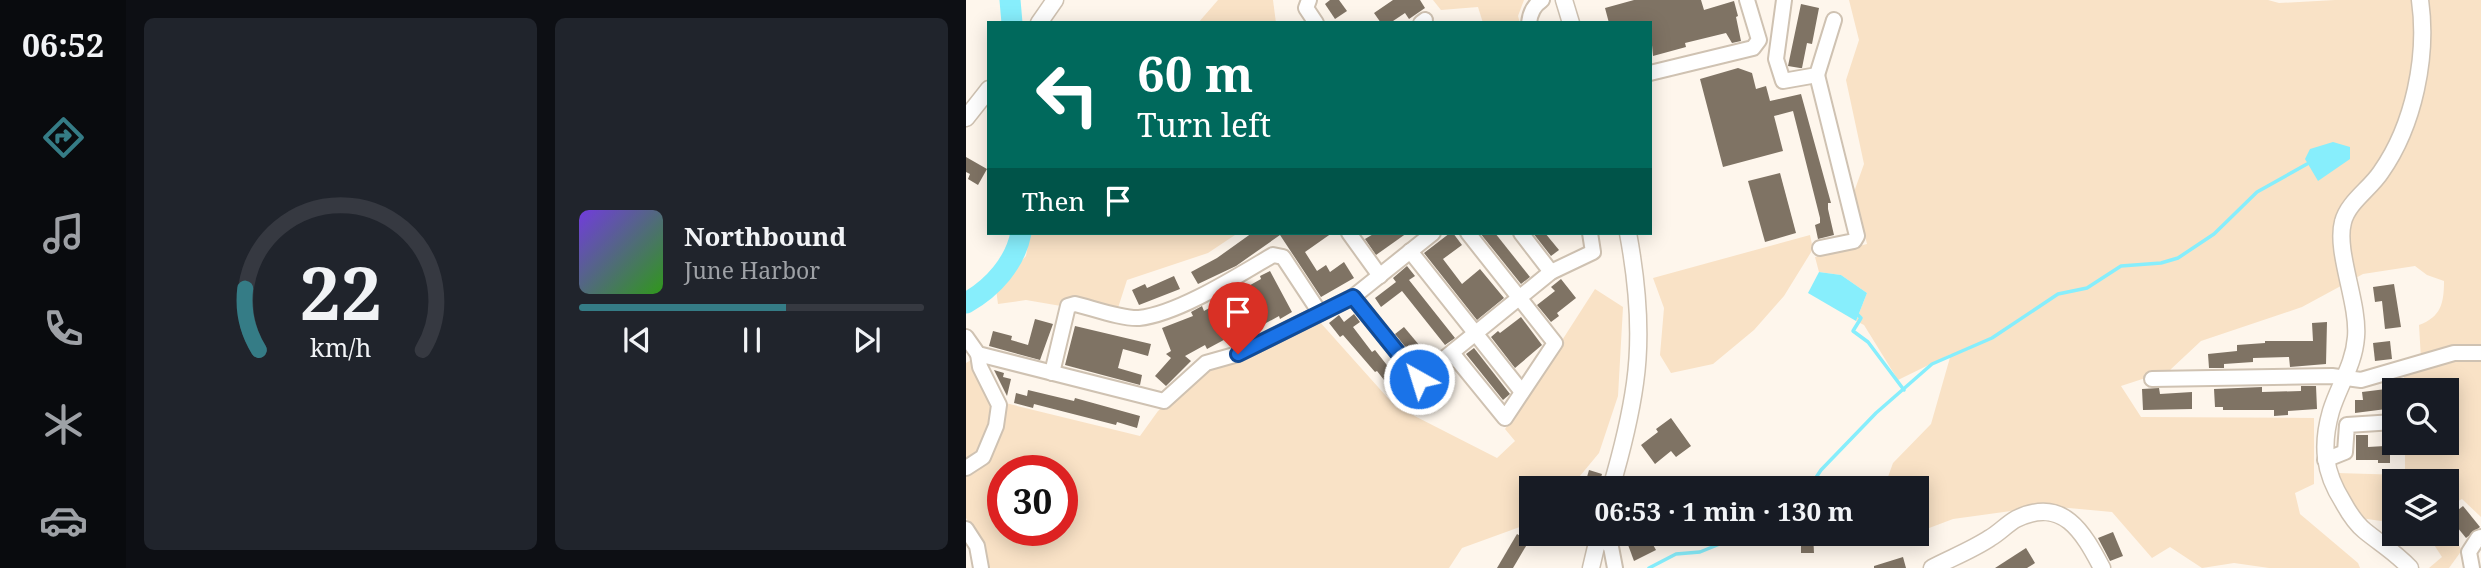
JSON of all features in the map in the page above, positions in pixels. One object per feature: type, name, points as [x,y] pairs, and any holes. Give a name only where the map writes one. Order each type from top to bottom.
[{"type":"street","points":[[1040,21],[1055,0]]},
{"type":"street","points":[[1309,0],[1306,8],[1315,21]]},
{"type":"street","points":[[1529,21],[1537,3],[1542,0]]},
{"type":"street","points":[[1564,0],[1570,21]]},
{"type":"street","points":[[1652,73],[1753,48],[1759,40],[1747,0]]},
{"type":"street","points":[[1784,0],[1776,59],[1783,81],[1817,75]]},
{"type":"street","points":[[2410,568],[2395,551],[2364,531],[2353,519],[2331,484],[2325,460],[2326,433],[2331,409],[2353,362],[2357,335],[2340,237],[2343,220],[2352,205],[2381,173],[2394,152],[2407,121],[2419,71],[2422,37],[2420,0]]},
{"type":"street","points":[[1820,248],[1854,241],[1857,236],[1817,75],[1834,20]]},
{"type":"street","points":[[966,118],[987,92]]},
{"type":"street","points":[[1350,235],[1380,275]]},
{"type":"street","points":[[978,354],[1164,401],[1206,363],[1238,354],[1353,297],[1430,235]]},
{"type":"street","points":[[1452,352],[1505,418],[1555,343],[1470,235]]},
{"type":"street","points":[[1523,235],[1551,272]]},
{"type":"street","points":[[1353,297],[1419,379],[1551,272],[1593,252],[1590,235]]},
{"type":"street","points":[[1615,476],[1636,382],[1638,325],[1628,235]]},
{"type":"street","points":[[1410,251],[1522,392]]},
{"type":"street","points":[[1052,373],[1068,306],[1075,304],[1137,318],[1160,313],[1214,289],[1273,255],[1283,257],[1320,313]]},
{"type":"street","points":[[966,337],[978,354],[980,367],[999,405],[996,426],[983,457],[966,468]]},
{"type":"street","points":[[2152,379],[2332,376],[2361,380],[2454,353],[2481,353]]},
{"type":"street","points":[[2325,460],[2344,452],[2347,425],[2382,423]]},
{"type":"street","points":[[1932,568],[1992,538],[2015,520],[2037,512],[2054,514],[2072,521],[2086,538],[2102,568]]},
{"type":"street","points":[[966,529],[977,547],[981,568]]},
{"type":"street","points":[[2472,568],[2469,552],[2481,537]]},
{"type":"street","points":[[1591,568],[1596,546]]},
{"type":"street","points":[[1610,546],[1615,568]]},
{"type":"shaded area","points":[[1218,0],[1273,0],[1276,21],[1200,21]]},
{"type":"shaded area","points":[[1433,0],[1524,0],[1518,16],[1519,21],[1482,21],[1478,7],[1441,10]]},
{"type":"shaded area","points":[[1849,0],[2268,0],[2279,3],[2335,0],[2481,0],[2481,517],[2462,499],[2459,501],[2459,469],[2405,469],[2405,455],[2459,455],[2459,378],[2404,378],[2404,372],[2421,359],[2419,325],[2437,313],[2444,289],[2444,281],[2427,275],[2415,266],[2363,274],[2302,307],[2201,341],[2170,370],[2121,386],[2141,417],[2314,418],[2314,484],[2295,493],[2300,514],[2358,563],[2360,568],[2269,568],[2234,563],[2202,568],[2170,547],[2152,558],[2112,512],[2058,507],[2011,511],[1953,519],[1929,528],[1929,476],[1888,476],[1893,463],[1931,424],[1951,354],[1898,380],[1864,325],[1856,321],[1867,293],[1841,275],[1819,272],[1815,257],[1867,244],[1854,192],[1864,164],[1846,80],[1859,40]]},
{"type":"shaded area","points":[[1030,235],[1235,235],[1208,253],[1127,280],[1117,311],[1026,300],[998,304],[996,289],[1026,256]]},
{"type":"shaded area","points":[[1810,235],[1813,249],[1784,296],[1754,330],[1713,364],[1671,373],[1660,355],[1664,308],[1653,278]]},
{"type":"shaded area","points":[[1595,289],[1623,307],[1618,396],[1599,453],[1580,476],[1519,476],[1519,527],[1462,548],[1449,568],[986,568],[982,543],[966,518],[966,363],[971,360],[993,400],[1140,436],[1158,411],[1208,367],[1236,362],[1319,321],[1395,406],[1497,458],[1515,441],[1505,429]]},
{"type":"shaded area","points":[[2337,473],[2382,474],[2382,521],[2361,518]]},
{"type":"shaded area","points":[[2435,546],[2459,546],[2462,550],[2449,568],[2429,568],[2442,557]]},
{"type":"water","points":[[2333,142],[2350,147],[2350,159],[2318,181],[2305,159],[2310,149]]},
{"type":"water","points":[[1819,272],[1841,275],[1867,293],[1856,321],[1808,293]]},
{"type":"building","points":[[1330,0],[1339,0],[1347,11],[1335,19],[1325,4]]},
{"type":"building","points":[[1393,0],[1420,0],[1425,8],[1409,19],[1405,13],[1393,21],[1380,21],[1374,13]]},
{"type":"building","points":[[1634,0],[1701,0],[1704,10],[1734,1],[1741,41],[1732,43],[1726,33],[1685,43],[1686,47],[1653,56],[1652,21],[1608,21],[1605,8]]},
{"type":"building","points":[[1801,4],[1819,8],[1812,44],[1807,43],[1800,68],[1788,66]]},
{"type":"building","points":[[1738,68],[1752,73],[1756,89],[1766,86],[1770,101],[1801,94],[1831,203],[1828,203],[1828,209],[1834,235],[1818,239],[1815,225],[1820,223],[1820,218],[1793,111],[1774,116],[1783,151],[1723,167],[1700,79]]},
{"type":"building","points":[[966,157],[987,169],[978,185],[968,179],[970,174],[966,172]]},
{"type":"building","points":[[1780,173],[1796,233],[1765,242],[1748,181]]},
{"type":"building","points":[[1249,235],[1280,235],[1236,266],[1198,284],[1191,272],[1217,258]]},
{"type":"building","points":[[1280,235],[1329,235],[1305,252],[1317,271],[1326,265],[1330,272],[1344,262],[1354,278],[1321,297]]},
{"type":"building","points":[[1372,235],[1404,235],[1376,255],[1365,239]]},
{"type":"building","points":[[1447,235],[1454,235],[1462,245],[1443,259],[1462,284],[1480,269],[1504,298],[1477,320],[1424,253]]},
{"type":"building","points":[[1482,235],[1497,235],[1530,277],[1521,284]]},
{"type":"building","points":[[1535,235],[1547,235],[1559,250],[1551,256]]},
{"type":"building","points":[[1407,266],[1415,276],[1409,280],[1455,338],[1445,345],[1402,291],[1381,307],[1375,298],[1396,282],[1393,278]]},
{"type":"building","points":[[1270,271],[1292,312],[1280,319],[1279,316],[1235,340],[1233,335],[1207,349],[1205,345],[1185,356],[1191,361],[1166,386],[1155,376],[1171,358],[1166,354],[1171,351],[1162,328],[1193,316],[1191,312],[1202,306],[1204,311],[1261,279],[1260,276]]},
{"type":"building","points":[[1174,276],[1180,289],[1139,305],[1132,290],[1145,284],[1147,288]]},
{"type":"building","points":[[1561,279],[1576,298],[1557,313],[1559,316],[1551,322],[1537,305],[1555,291],[1551,287]]},
{"type":"building","points":[[2394,284],[2401,327],[2385,329],[2382,301],[2375,302],[2373,287]]},
{"type":"building","points":[[1354,314],[1360,322],[1353,327],[1372,352],[1375,350],[1400,377],[1397,379],[1404,388],[1395,394],[1377,371],[1375,372],[1343,335],[1340,337],[1329,323],[1339,315],[1344,322]]},
{"type":"building","points":[[1521,317],[1542,345],[1515,368],[1491,337]]},
{"type":"building","points":[[1035,319],[1053,324],[1040,360],[989,346],[993,331],[1012,336],[1011,340],[1028,345]]},
{"type":"building","points":[[2327,322],[2326,364],[2290,367],[2289,357],[2253,358],[2253,362],[2209,368],[2208,354],[2237,351],[2237,345],[2265,341],[2313,341],[2312,323]]},
{"type":"building","points":[[1075,326],[1151,344],[1148,356],[1123,349],[1118,368],[1142,375],[1140,385],[1065,365]]},
{"type":"building","points":[[1404,327],[1430,358],[1420,365],[1395,334]]},
{"type":"building","points":[[2390,341],[2392,359],[2375,361],[2373,343]]},
{"type":"building","points":[[1474,348],[1510,394],[1503,400],[1466,354]]},
{"type":"building","points":[[994,370],[1011,379],[1007,396]]},
{"type":"building","points":[[2301,386],[2316,386],[2317,409],[2288,411],[2288,415],[2274,416],[2274,410],[2223,410],[2223,407],[2215,407],[2214,389],[2262,387],[2262,392],[2301,391]]},
{"type":"building","points":[[2159,388],[2160,394],[2192,392],[2192,409],[2143,410],[2142,389]]},
{"type":"building","points":[[1028,390],[1074,401],[1075,398],[1140,416],[1137,428],[1034,404],[1033,408],[1014,403],[1016,393],[1027,396]]},
{"type":"building","points":[[2382,390],[2382,410],[2355,413],[2355,400],[2363,400],[2362,392]]},
{"type":"building","points":[[1671,418],[1691,446],[1676,457],[1671,451],[1655,464],[1641,445]]},
{"type":"building","points":[[2356,435],[2368,435],[2368,447],[2382,446],[2382,455],[2390,455],[2390,463],[2356,460]]},
{"type":"building","points":[[1589,470],[1602,474],[1601,476],[1587,476]]},
{"type":"building","points":[[2463,506],[2480,527],[2466,538],[2459,529],[2459,509]]},
{"type":"building","points":[[2113,532],[2123,556],[2110,561],[2098,538]]},
{"type":"building","points":[[1517,534],[1519,535],[1519,546],[1526,546],[1513,568],[1497,568]]},
{"type":"building","points":[[1628,546],[1654,546],[1656,550],[1634,561]]},
{"type":"building","points":[[1801,546],[1814,546],[1814,553],[1801,553]]},
{"type":"building","points":[[2026,548],[2035,563],[2027,568],[1995,568]]},
{"type":"building","points":[[1903,557],[1906,568],[1874,568],[1874,566]]},
{"type":"waterway","points":[[1010,0],[1012,21]]},
{"type":"waterway","points":[[1817,476],[1876,413],[1932,364],[1992,338],[2058,294],[2087,288],[2121,266],[2161,263],[2178,258],[2214,234],[2257,192],[2307,164]]},
{"type":"waterway","points":[[966,303],[985,290],[1001,274],[1014,254],[1020,235]]},
{"type":"waterway","points":[[1855,312],[1861,318],[1853,331],[1868,342],[1904,390]]},
{"type":"waterway","points":[[1649,568],[1676,554],[1700,552],[1715,546]]},
{"type":"route","points":[[1238,354],[1353,297],[1419,379]]}]
